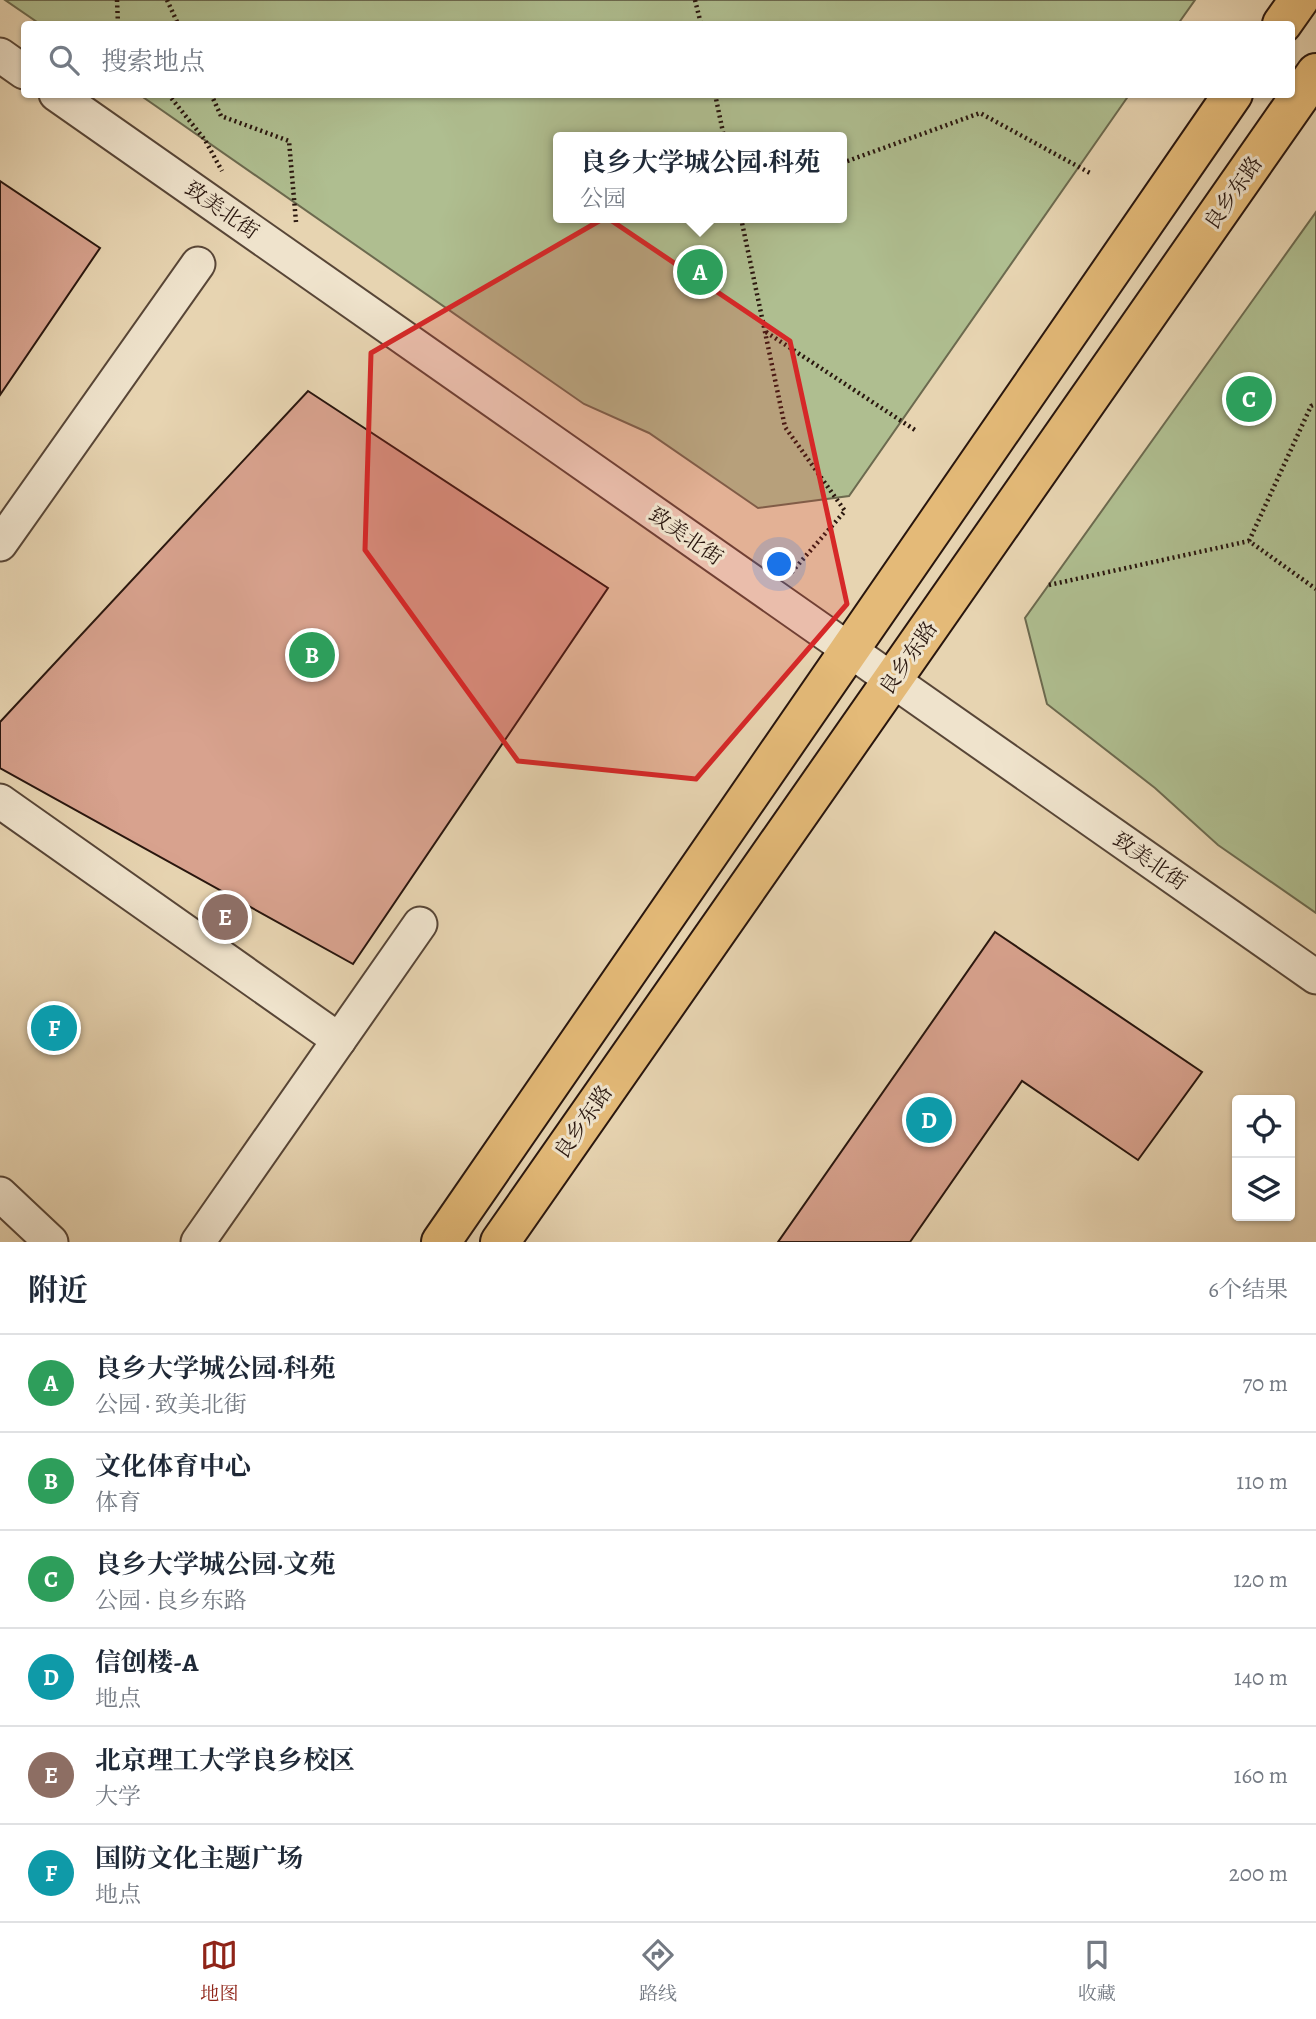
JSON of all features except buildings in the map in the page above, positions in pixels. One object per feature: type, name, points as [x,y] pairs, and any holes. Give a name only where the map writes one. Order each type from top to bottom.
[{"type":"main road","points":[[1284,21],[1298,0]]},
{"type":"main road","name":"良乡东路","points":[[500,1242],[1316,73]]},
{"type":"main road","points":[[441,1242],[1230,98]]},
{"type":"street","points":[[0,55],[21,70]]},
{"type":"street","name":"致美北街","points":[[62,98],[1316,976]]},
{"type":"street","points":[[0,544],[198,264]]},
{"type":"street","points":[[0,801],[339,1040]]},
{"type":"street","points":[[198,1242],[420,924]]},
{"type":"street","points":[[0,1195],[51,1242]]},
{"type":"path","points":[[117,0],[118,21]]},
{"type":"path","points":[[167,0],[177,21]]},
{"type":"path","points":[[695,0],[700,21]]},
{"type":"path","points":[[171,98],[205,140],[224,176]]},
{"type":"path","points":[[213,98],[221,116],[289,141],[296,222],[286,216]]},
{"type":"path","points":[[716,98],[723,132]]},
{"type":"path","points":[[847,161],[981,113],[1090,173]]},
{"type":"path","points":[[742,223],[785,427],[845,511],[771,596]]},
{"type":"path","points":[[765,331],[915,430]]},
{"type":"path","points":[[1249,541],[1311,406],[1316,404]]},
{"type":"path","points":[[1049,585],[1249,541],[1316,589]]},
{"type":"highlighted area","points":[[606,217],[790,341],[847,604],[696,779],[518,761],[365,550],[371,353]]},
{"type":"green space","points":[[5,0],[1195,0],[1180,21],[36,21]]},
{"type":"green space","points":[[144,98],[1127,98],[849,496],[758,508],[649,433],[584,404]]},
{"type":"green space","points":[[1316,212],[1316,913],[1218,845],[1155,788],[1047,704],[1025,618]]},
{"type":"place","name":"良乡大学城公园·科苑","points":[[700,272]]},
{"type":"place","name":"良乡大学城公园·文苑","points":[[1249,399]]},
{"type":"place","name":"文化体育中心","points":[[312,655]]},
{"type":"place","name":"北京理工大学良乡校区","points":[[225,917]]},
{"type":"place","name":"国防文化主题广场","points":[[54,1028]]},
{"type":"place","name":"信创楼-A","points":[[929,1120]]}]
